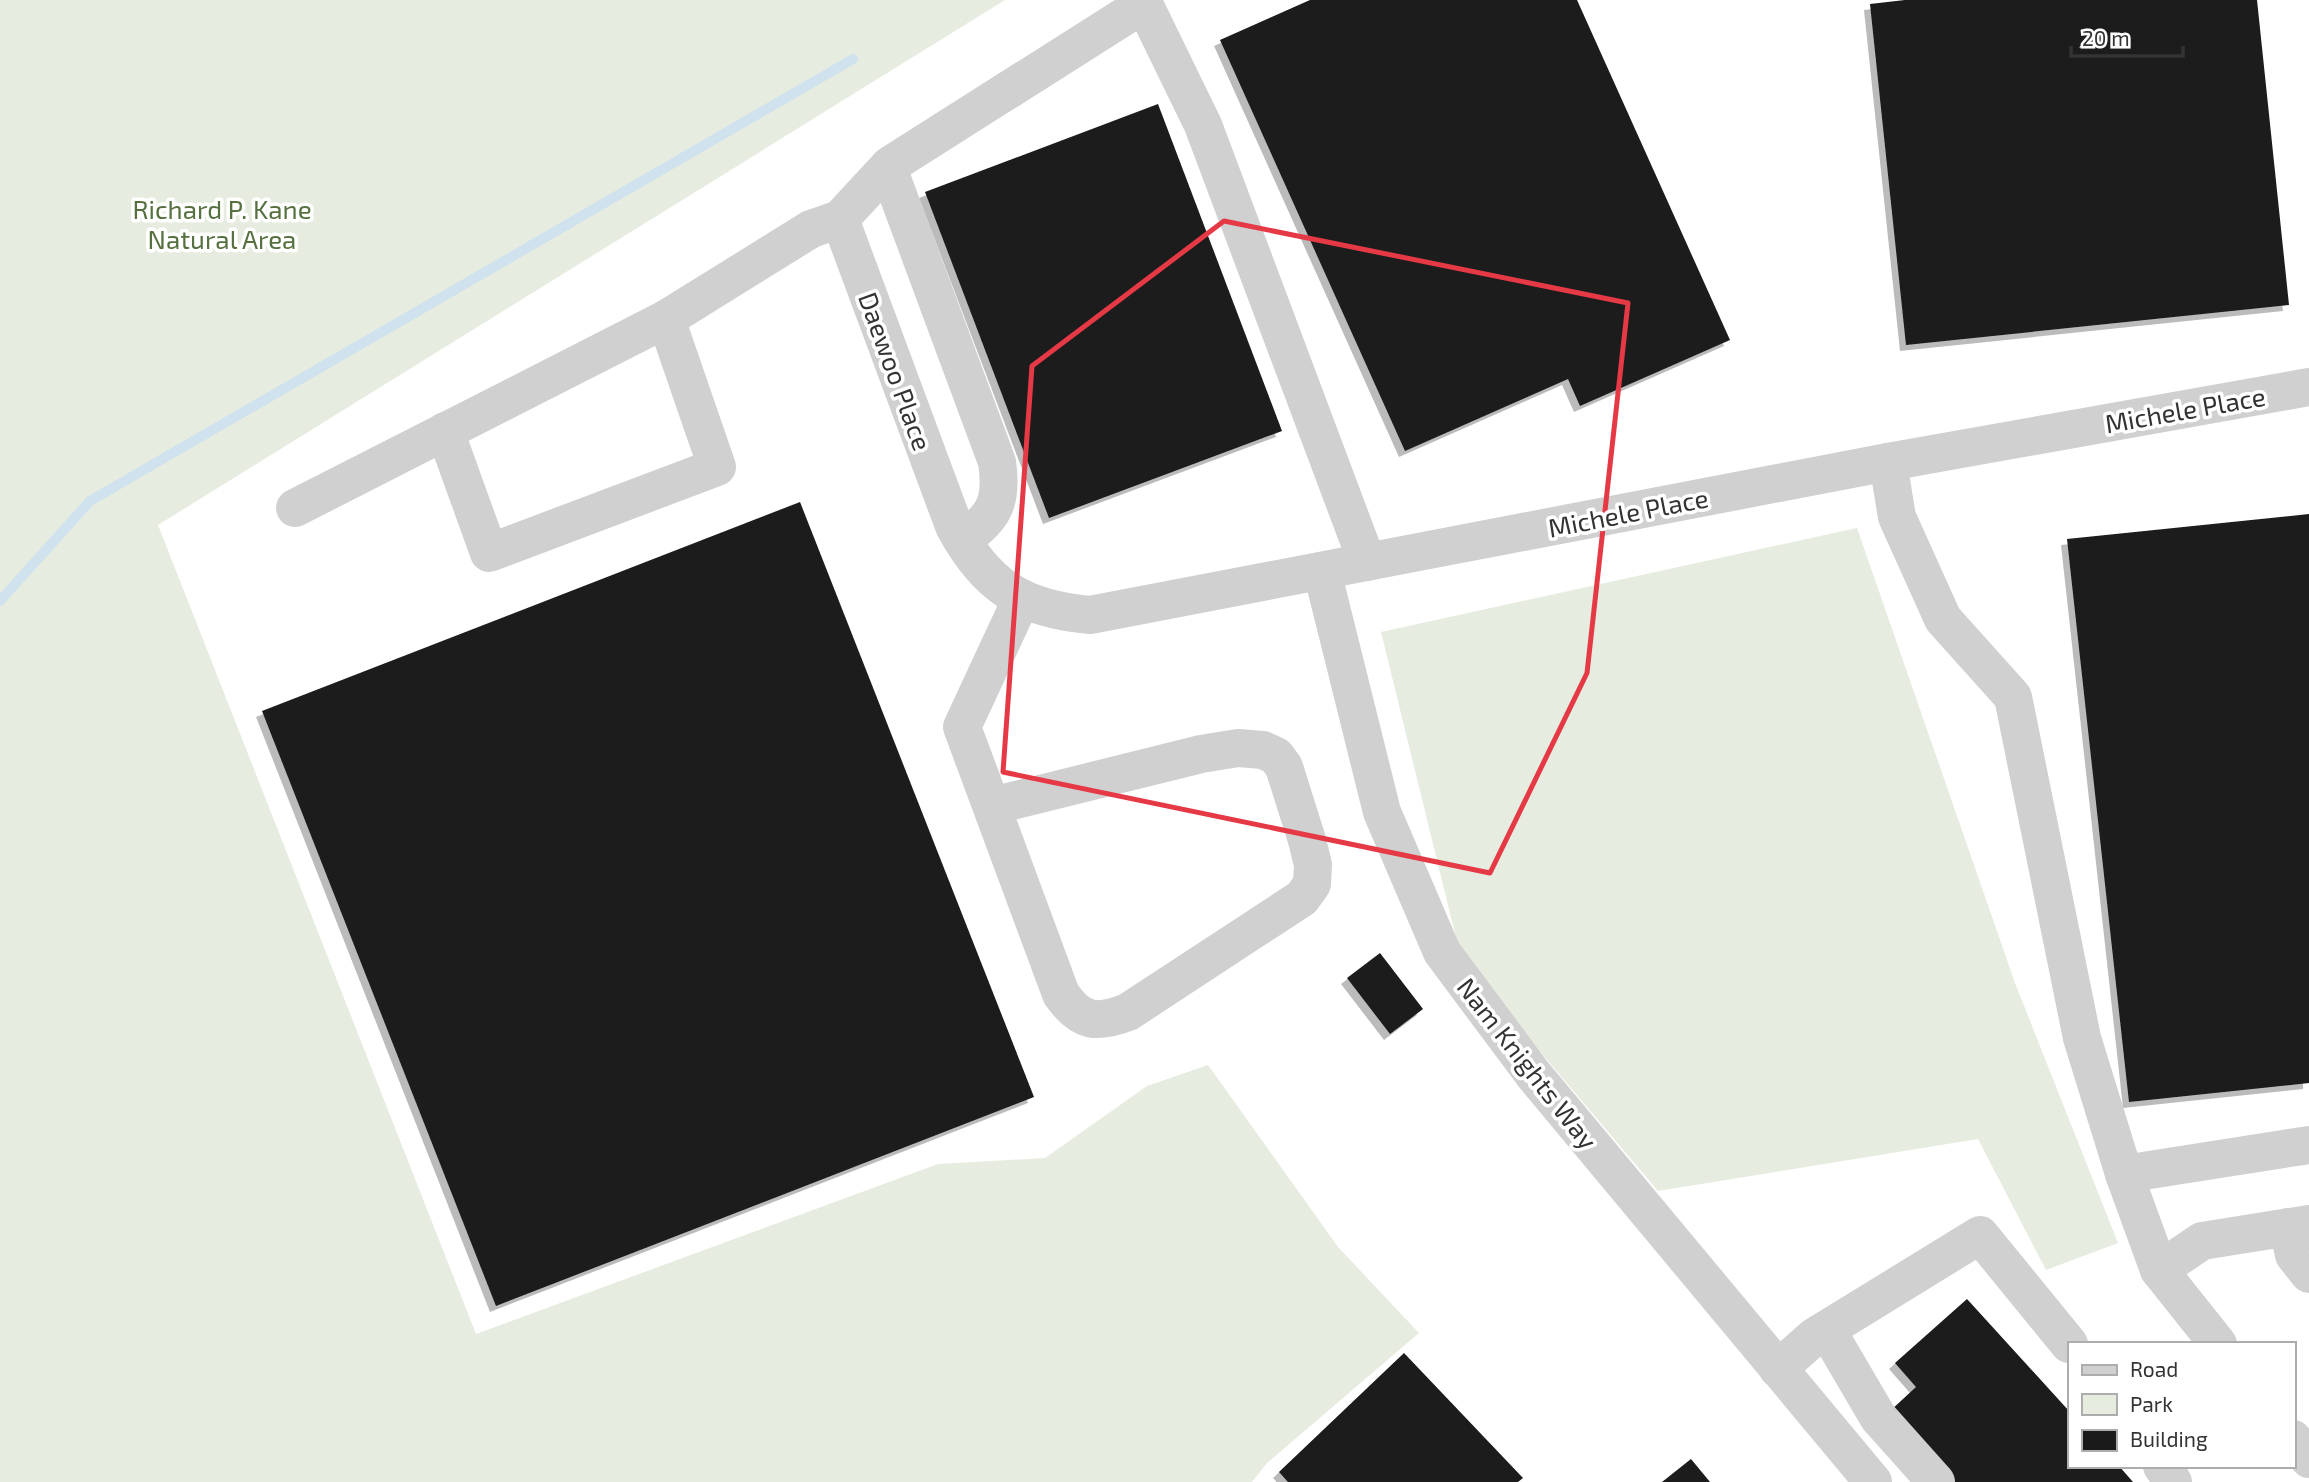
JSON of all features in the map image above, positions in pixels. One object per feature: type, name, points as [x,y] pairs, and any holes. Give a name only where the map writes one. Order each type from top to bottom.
[{"type":"street","points":[[295,508],[666,319],[826,224],[888,168],[1148,2],[1203,125],[1367,562]]},
{"type":"street","points":[[888,168],[997,462],[1000,485],[996,507],[984,525],[964,545]]},
{"type":"street","name":"Daewoo Place","points":[[826,224],[964,545]]},
{"type":"street","points":[[445,431],[489,552],[717,467],[666,319]]},
{"type":"street","name":"Michele Place","points":[[964,545],[990,578],[1021,600],[1056,612],[1090,615],[1888,462],[2309,387]]},
{"type":"street","points":[[1888,462],[1897,517],[1943,619],[2013,697],[2082,1038],[2124,1174],[2159,1270],[2216,1342]]},
{"type":"street","name":"Nam Knights Way","points":[[1322,570],[1382,812],[1442,952],[1533,1074],[1873,1482]]},
{"type":"street","points":[[992,806],[1201,754],[1238,748],[1263,750],[1276,756],[1284,767],[1313,865],[1312,884],[1302,898],[1128,1012],[1107,1021],[1086,1018],[1071,1009],[1060,994],[962,727],[1021,600]]},
{"type":"street","points":[[2124,1174],[2309,1145]]},
{"type":"street","points":[[2159,1270],[2202,1241],[2298,1225],[2294,1255],[2309,1274]]},
{"type":"street","points":[[1778,1369],[1827,1330],[1980,1235],[2068,1343]]},
{"type":"street","points":[[1827,1330],[1878,1417],[1936,1482]]},
{"type":"street","points":[[2295,1442],[2309,1459]]},
{"type":"highlighted area","points":[[1224,221],[1628,303],[1587,673],[1490,873],[1003,772],[1032,366]]},
{"type":"green space","name":"Richard P. Kane Natural Area","points":[[0,0],[1005,0],[158,525],[476,1334],[938,1164],[1045,1158],[1147,1086],[1208,1065],[1338,1247],[1419,1333],[1267,1463],[1252,1482],[0,1482]]},
{"type":"green space","points":[[1857,528],[2015,983],[2118,1243],[2046,1270],[1978,1139],[1658,1191],[1461,958],[1381,632]]},
{"type":"building","points":[[1310,0],[1577,0],[1730,340],[1580,406],[1568,379],[1405,451],[1220,40]]},
{"type":"building","points":[[1905,0],[2257,0],[2289,305],[1906,345],[1870,4]]},
{"type":"building","points":[[1158,104],[1282,431],[1049,518],[925,192]]},
{"type":"building","points":[[800,502],[1034,1097],[496,1306],[262,711]]},
{"type":"building","points":[[2309,514],[2309,1083],[2129,1102],[2067,539]]},
{"type":"building","points":[[1380,953],[1423,1009],[1390,1034],[1347,978]]},
{"type":"building","points":[[1967,1299],[2068,1410],[2068,1468],[2121,1468],[2133,1482],[1951,1482],[1889,1412],[1916,1387],[1895,1363]]},
{"type":"building","points":[[1404,1353],[1523,1478],[1518,1482],[1288,1482],[1279,1472]]},
{"type":"building","points":[[1691,1459],[1710,1482],[1662,1482]]},
{"type":"waterway","points":[[0,601],[90,501],[853,59]]}]
